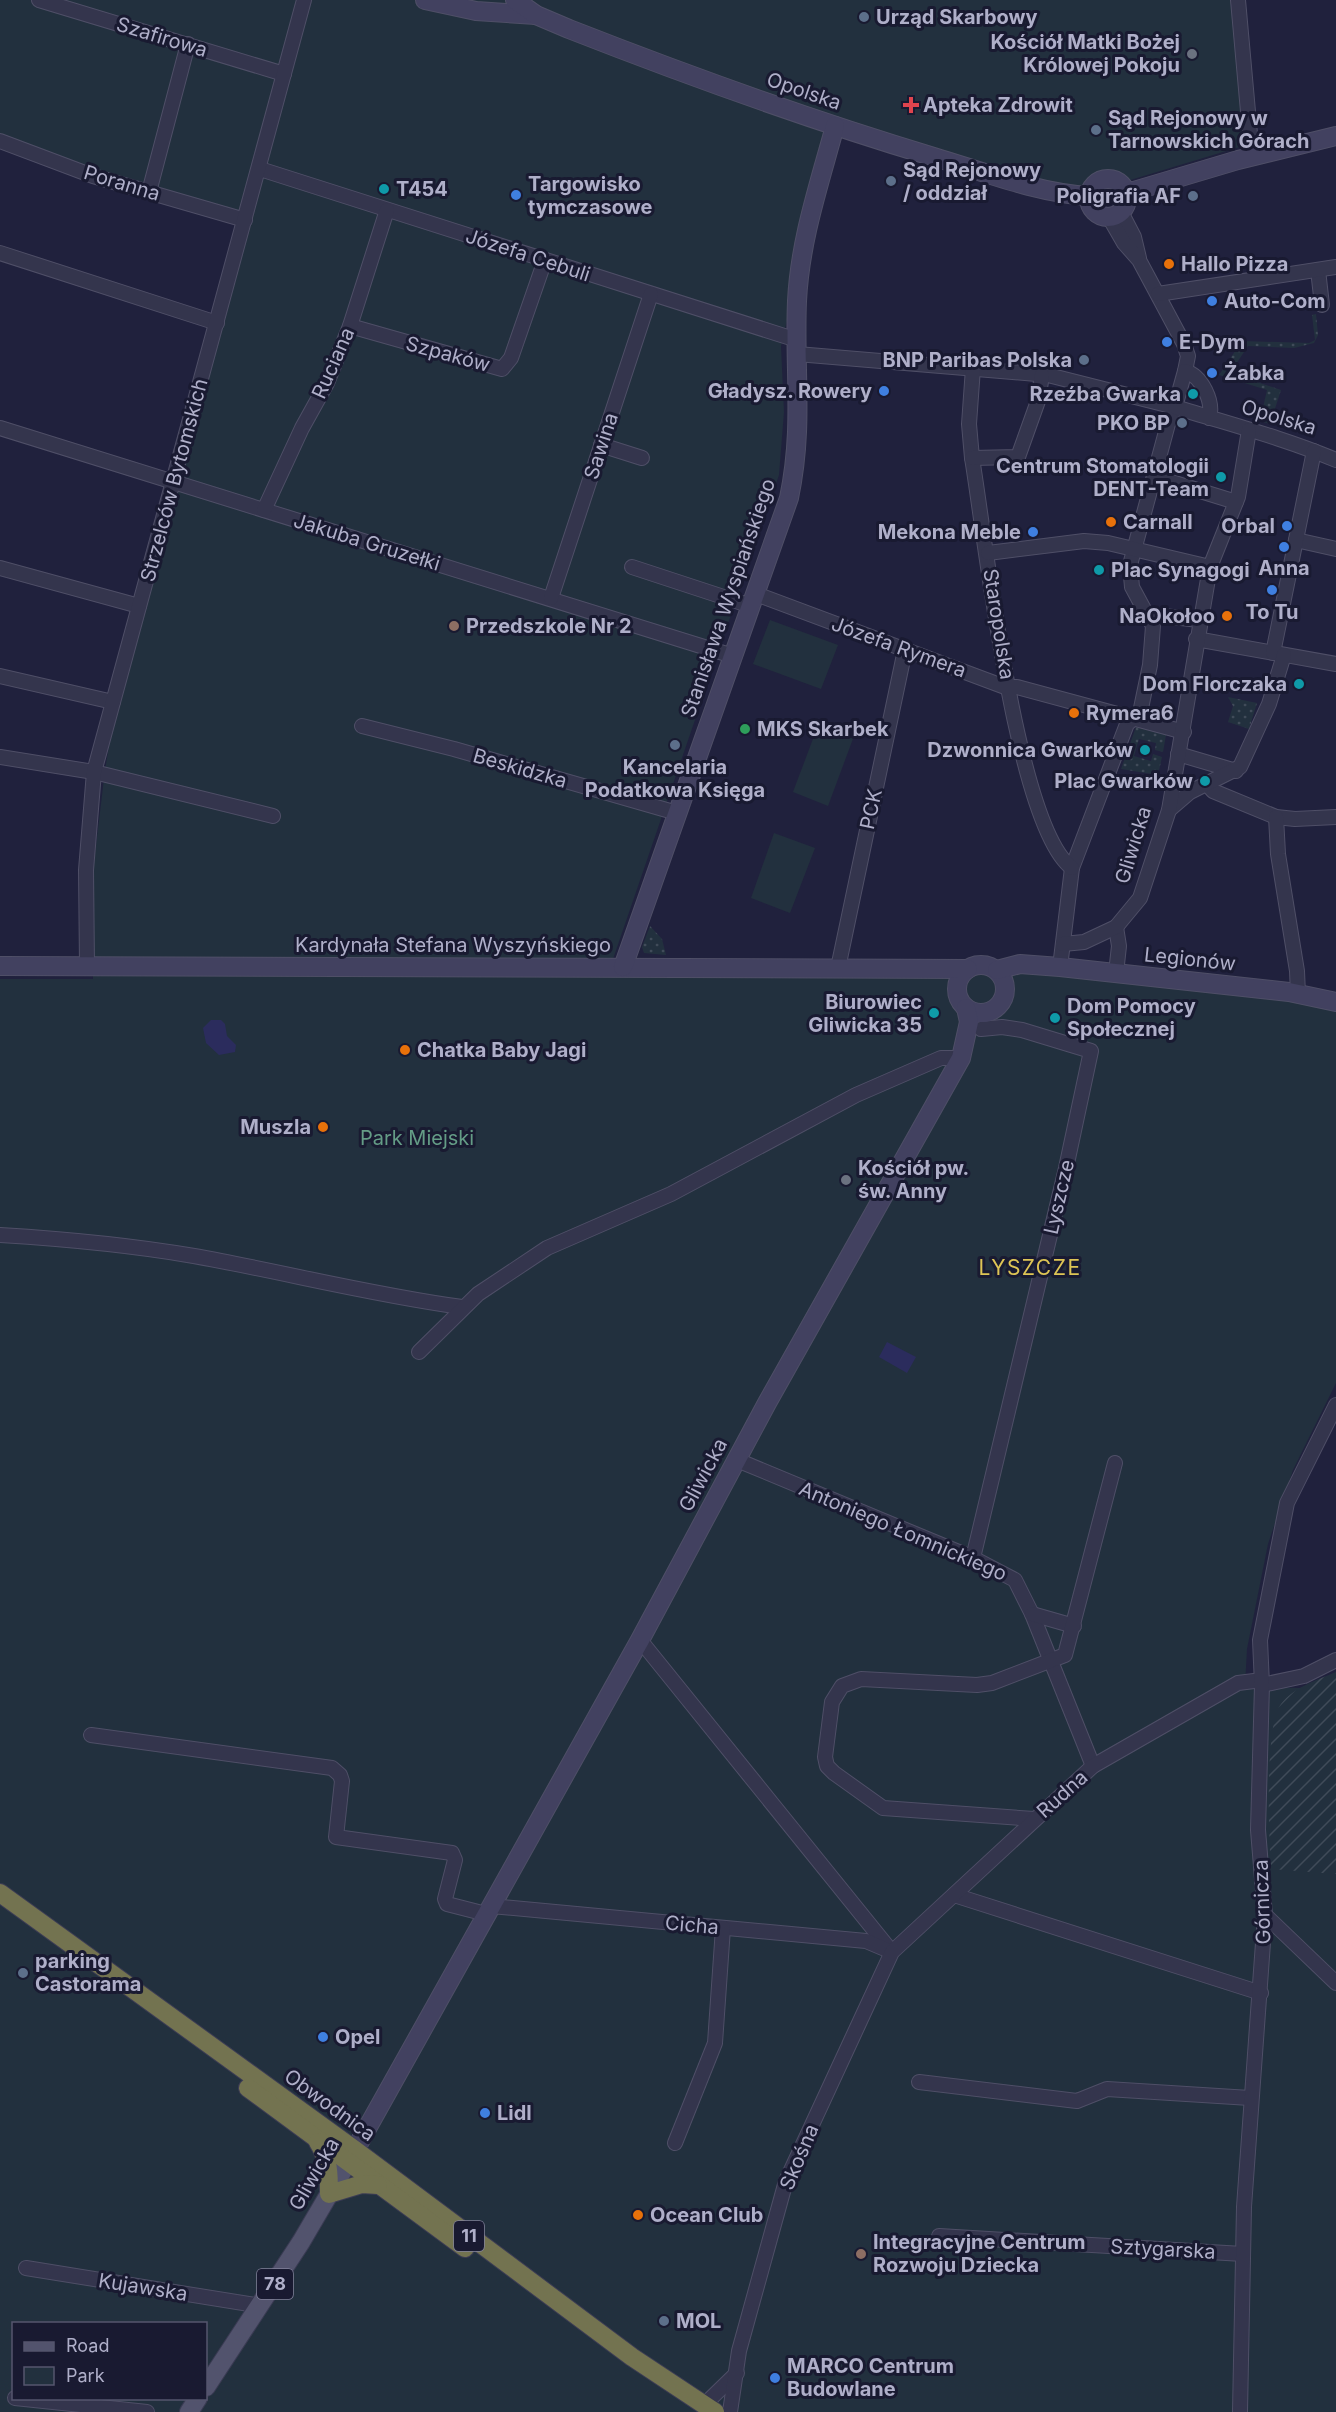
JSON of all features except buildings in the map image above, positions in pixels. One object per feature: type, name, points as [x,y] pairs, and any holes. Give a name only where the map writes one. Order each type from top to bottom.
[{"type":"highway","name":"Obwodnica","points":[[0,1893],[351,2156],[632,2357]]},
{"type":"highway","name":"Obwodnica","points":[[0,1901],[136,2001],[187,2044],[316,2138],[351,2156],[378,2185],[523,2289],[710,2409]]},
{"type":"highway","points":[[316,2138],[325,2154],[329,2171],[329,2194],[362,2184],[378,2185]]},
{"type":"main road","name":"Gliwicka","points":[[207,2386],[261,2306],[351,2156]]},
{"type":"street","name":"Szafirowa","points":[[39,0],[284,74]]},
{"type":"street","name":"Strzelców Bytomskich","points":[[87,966],[86,870],[94,772],[260,169],[304,0]]},
{"type":"street","points":[[425,0],[479,12],[536,15]]},
{"type":"street","name":"Opolska","points":[[515,0],[536,15],[835,126],[1006,179],[1067,194],[1089,196]]},
{"type":"street","points":[[1238,0],[1252,156]]},
{"type":"street","points":[[148,192],[188,45]]},
{"type":"street","name":"Stanisława Wyspiańskiego","points":[[623,968],[781,525],[795,468],[799,424],[797,299],[806,228],[835,126]]},
{"type":"street","points":[[1127,193],[1252,156],[1336,136]]},
{"type":"street","name":"Poranna","points":[[0,141],[93,176],[245,220]]},
{"type":"street","name":"Józefa Cebuli","points":[[260,169],[651,294],[797,347],[1042,375],[1175,407]]},
{"type":"street","points":[[1108,178],[1117,181],[1127,193],[1125,206],[1115,214],[1096,213],[1089,202],[1094,184],[1108,178]]},
{"type":"street","name":"Ruciana","points":[[264,510],[302,428],[327,383],[350,326],[387,210]]},
{"type":"street","points":[[1060,967],[1072,868],[1127,724],[1140,713],[1150,664],[1153,626],[1132,587],[1130,572],[1133,549],[1185,371],[1187,353],[1139,260],[1134,237],[1115,214]]},
{"type":"street","points":[[0,253],[217,323]]},
{"type":"street","name":"Szpaków","points":[[350,326],[502,369],[511,358],[545,260]]},
{"type":"street","points":[[1158,294],[1336,267]]},
{"type":"street","points":[[1318,270],[1322,305]]},
{"type":"street","name":"Sawina","points":[[551,598],[651,294]]},
{"type":"street","name":"Staropolska","points":[[973,368],[969,424],[972,458],[1014,720],[1033,794],[1058,853],[1072,868]]},
{"type":"street","name":"Opolska","points":[[1185,371],[1195,375],[1208,397],[1211,406],[1209,418]]},
{"type":"street","points":[[972,458],[1018,457],[1038,401],[1042,375]]},
{"type":"street","name":"Opolska","points":[[1175,407],[1336,459]]},
{"type":"street","name":"Jakuba Gruzełki","points":[[0,428],[733,656]]},
{"type":"street","name":"Gliwicka","points":[[1063,944],[1084,942],[1116,927],[1140,898],[1168,810],[1184,732],[1196,639],[1210,567],[1236,502],[1249,430]]},
{"type":"street","points":[[601,444],[642,458]]},
{"type":"street","points":[[1168,810],[1190,792],[1236,771],[1244,760],[1269,704],[1296,540],[1314,451]]},
{"type":"street","points":[[1155,477],[1236,502]]},
{"type":"street","points":[[1296,540],[1336,549]]},
{"type":"street","points":[[987,553],[1084,541],[1133,549],[1210,567]]},
{"type":"street","name":"Józefa Rymera","points":[[632,567],[754,600],[1008,687],[1184,732]]},
{"type":"street","points":[[0,568],[139,606]]},
{"type":"street","points":[[1146,614],[1199,620]]},
{"type":"street","points":[[1196,639],[1336,664]]},
{"type":"street","name":"PCK","points":[[838,968],[905,650]]},
{"type":"street","points":[[0,676],[113,702]]},
{"type":"street","name":"Beskidzka","points":[[362,726],[454,748],[677,813]]},
{"type":"street","points":[[1178,754],[1236,771]]},
{"type":"street","points":[[0,757],[94,772],[273,816]]},
{"type":"street","points":[[1206,783],[1213,791],[1276,817],[1295,819],[1336,816]]},
{"type":"street","points":[[1276,817],[1278,854],[1297,971],[1298,994]]},
{"type":"street","points":[[1116,927],[1119,946],[1116,973]]},
{"type":"street","name":"Legionów","points":[[997,970],[1020,964],[1060,967],[1298,994],[1336,1002]]},
{"type":"street","points":[[979,965],[997,970],[1002,976],[1004,988],[1000,1003],[984,1020],[966,1008],[958,996],[957,986],[960,976],[968,969],[979,965]]},
{"type":"street","name":"Kardynała Stefana Wyszyńskiego","points":[[0,966],[907,969],[926,967],[968,969]]},
{"type":"street","points":[[1004,988],[1039,966]]},
{"type":"street","name":"Kardynała Stefana Wyszyńskiego","points":[[907,969],[939,975],[957,986]]},
{"type":"street","name":"Gliwicka","points":[[961,1058],[969,1023],[966,1008]]},
{"type":"street","name":"Gliwicka","points":[[351,2156],[984,1020]]},
{"type":"street","name":"Lyszcze","points":[[974,1558],[1066,1168],[1091,1051],[984,1020]]},
{"type":"street","points":[[419,1352],[462,1307],[517,1265],[547,1248],[671,1194],[842,1102],[941,1058],[961,1058]]},
{"type":"street","points":[[0,1235],[128,1245],[373,1293],[462,1307]]},
{"type":"street","name":"Górnicza","points":[[1240,2412],[1243,2254],[1250,2098],[1261,1993],[1265,1915],[1258,1830],[1262,1683],[1260,1640],[1287,1503],[1336,1405]]},
{"type":"street","name":"Antoniego Łomnickiego","points":[[737,1460],[974,1558],[1015,1580],[1032,1614],[1093,1766]]},
{"type":"street","points":[[1034,1819],[883,1808],[827,1766],[825,1757],[832,1702],[836,1692],[848,1683],[882,1678],[977,1685],[992,1683],[1065,1655],[1114,1463]]},
{"type":"street","points":[[1032,1614],[1074,1626]]},
{"type":"street","points":[[640,1640],[750,1774],[874,1933],[892,1952]]},
{"type":"street","name":"Rudna","points":[[892,1952],[1093,1766],[1238,1683],[1262,1683],[1304,1676],[1336,1660]]},
{"type":"street","points":[[91,1736],[332,1768],[340,1775],[342,1781],[336,1837],[452,1853],[455,1860],[445,1899],[447,1904],[488,1910]]},
{"type":"street","points":[[954,1895],[1261,1993]]},
{"type":"street","name":"Cicha","points":[[488,1910],[866,1941],[892,1952]]},
{"type":"street","points":[[1265,1915],[1336,1983]]},
{"type":"street","points":[[675,2143],[715,2043],[723,1928]]},
{"type":"street","name":"Skośna","points":[[730,2412],[739,2351],[786,2181],[892,1952]]},
{"type":"street","points":[[919,2082],[1077,2101],[1107,2089],[1250,2098]]},
{"type":"street","name":"Sztygarska","points":[[939,2236],[1243,2254]]},
{"type":"street","name":"Kujawska","points":[[26,2268],[261,2306]]},
{"type":"street","points":[[710,2409],[736,2373]]},
{"type":"street","points":[[33,2400],[147,2412]]},
{"type":"green space","name":"Park Miejski","points":[[0,0],[1243,0],[1246,6],[1256,142],[1081,195],[843,122],[800,265],[781,346],[784,412],[779,475],[612,962],[1061,962],[1336,995],[1336,1383],[1293,1470],[1268,1544],[1247,1649],[1245,1686],[1300,1688],[1336,1673],[1336,2412],[0,2412],[0,979],[93,979],[92,879],[105,770],[121,673],[251,214],[110,173],[0,136]]},
{"type":"green space","points":[[1316,314],[1318,335],[1314,343],[1294,348],[1248,346],[1230,373],[1281,390],[1270,424],[1260,421],[1267,390],[1219,375],[1242,341],[1309,343],[1315,340],[1312,315]]},
{"type":"green space","points":[[770,620],[838,645],[821,689],[753,664]]},
{"type":"green space","points":[[1228,697],[1257,703],[1249,729],[1228,722],[1233,706]]},
{"type":"green space","points":[[819,723],[854,736],[828,806],[793,792]]},
{"type":"green space","points":[[1136,727],[1166,735],[1163,752],[1155,750],[1156,743],[1139,739],[1134,756],[1151,761],[1153,754],[1162,757],[1158,775],[1121,769]]},
{"type":"green space","points":[[774,833],[815,848],[790,913],[751,898]]},
{"type":"green space","points":[[650,926],[662,939],[666,955],[644,953],[642,947]]},
{"type":"green space","points":[[1336,1672],[1336,1874],[1271,1869],[1269,1783],[1272,1735],[1276,1716],[1281,1704],[1292,1693]]},
{"type":"shaded area","points":[[211,1020],[221,1020],[225,1024],[227,1036],[236,1045],[235,1052],[219,1055],[206,1043],[203,1028]]},
{"type":"shaded area","points":[[887,1342],[916,1357],[907,1373],[879,1357]]},
{"type":"place","name":"Urząd Skarbowy","points":[[864,17]]},
{"type":"place","name":"Kościół Matki Bożej Królowej Pokoju","points":[[1192,54]]},
{"type":"place","name":"Apteka Zdrowit","points":[[911,105]]},
{"type":"place","name":"Sąd Rejonowy w Tarnowskich Górach","points":[[1096,130]]},
{"type":"place","name":"Sąd Rejonowy / oddział","points":[[891,181]]},
{"type":"place","name":"T454","points":[[384,189]]},
{"type":"place","name":"Targowisko tymczasowe","points":[[516,195]]},
{"type":"place","name":"Poligrafia AF","points":[[1193,196]]},
{"type":"place","name":"Hallo Pizza","points":[[1169,264]]},
{"type":"place","name":"Auto-Com","points":[[1212,301]]},
{"type":"place","name":"E-Dym","points":[[1167,342]]},
{"type":"place","name":"BNP Paribas Polska","points":[[1084,360]]},
{"type":"place","name":"Żabka","points":[[1212,373]]},
{"type":"place","name":"Gładysz. Rowery","points":[[884,391]]},
{"type":"place","name":"Rzeźba Gwarka","points":[[1193,394]]},
{"type":"place","name":"PKO BP","points":[[1182,423]]},
{"type":"place","name":"Centrum Stomatologii DENT-Team","points":[[1221,477]]},
{"type":"place","name":"Carnall","points":[[1111,522]]},
{"type":"place","name":"Orbal","points":[[1287,526]]},
{"type":"place","name":"Mekona Meble","points":[[1033,532]]},
{"type":"place","name":"Anna","points":[[1284,547]]},
{"type":"place","name":"Plac Synagogi","points":[[1099,570]]},
{"type":"place","name":"To Tu","points":[[1272,590]]},
{"type":"place","name":"NaOkołoo","points":[[1227,616]]},
{"type":"place","name":"Przedszkole Nr 2","points":[[454,626]]},
{"type":"place","name":"Dom Florczaka","points":[[1299,684]]},
{"type":"place","name":"Rymera6","points":[[1074,713]]},
{"type":"place","name":"MKS Skarbek","points":[[745,729]]},
{"type":"place","name":"Kancelaria Podatkowa Księga","points":[[675,745]]},
{"type":"place","name":"Dzwonnica Gwarków","points":[[1145,750]]},
{"type":"place","name":"Plac Gwarków","points":[[1205,781]]},
{"type":"place","name":"Biurowiec Gliwicka 35","points":[[934,1013]]},
{"type":"place","name":"Dom Pomocy Społecznej","points":[[1055,1018]]},
{"type":"place","name":"Chatka Baby Jagi","points":[[405,1050]]},
{"type":"place","name":"Muszla","points":[[323,1127]]},
{"type":"place","name":"Kościół pw. św. Anny","points":[[846,1180]]},
{"type":"place","name":"parking Castorama","points":[[23,1973]]},
{"type":"place","name":"Opel","points":[[323,2037]]},
{"type":"place","name":"Lidl","points":[[485,2113]]},
{"type":"place","name":"Ocean Club","points":[[638,2215]]},
{"type":"place","name":"Integracyjne Centrum Rozwoju Dziecka","points":[[861,2254]]},
{"type":"place","name":"MOL","points":[[664,2321]]},
{"type":"place","name":"MARCO Centrum Budowlane","points":[[775,2378]]},
{"type":"district","name":"LYSZCZE","points":[[1030,1268]]}]
